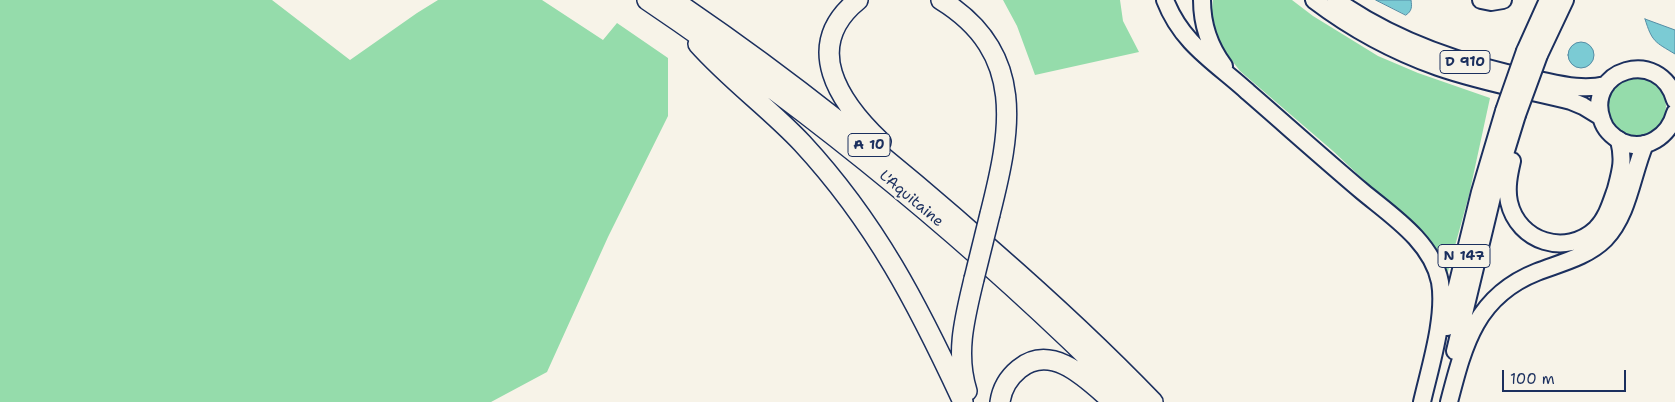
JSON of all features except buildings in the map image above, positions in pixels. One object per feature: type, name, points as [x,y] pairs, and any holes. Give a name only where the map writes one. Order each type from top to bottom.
[{"type":"highway","name":"L'Aquitaine","points":[[646,0],[785,98],[924,209],[1044,316],[1133,402]]},
{"type":"highway","name":"L'Aquitaine","points":[[673,0],[756,58],[879,152],[1053,304],[1153,402]]},
{"type":"highway","points":[[858,0],[839,20],[829,48],[831,71],[842,97],[874,134],[974,226],[1053,304]]},
{"type":"highway","points":[[941,0],[966,17],[992,51],[1000,69],[1008,109],[1007,132],[1000,174],[964,323],[961,354],[964,378],[971,402]]},
{"type":"highway","points":[[677,21],[718,66],[801,143],[859,212],[885,250],[916,304],[963,402]]},
{"type":"highway","points":[[1000,402],[1001,394],[1009,377],[1023,365],[1040,360],[1057,361],[1067,366],[1112,402]]},
{"type":"main road","points":[[1165,0],[1173,17],[1190,42],[1219,69],[1239,83],[1406,228],[1431,258],[1439,280],[1441,310],[1435,347],[1422,402]]},
{"type":"main road","points":[[1202,0],[1203,21],[1208,38],[1218,57],[1239,83]]},
{"type":"main road","name":"D 910","points":[[1314,0],[1364,33],[1436,66],[1570,101],[1583,106],[1601,117]]},
{"type":"main road","name":"D 910","points":[[1336,0],[1397,36],[1450,57],[1508,74],[1572,87],[1584,88],[1606,85]]},
{"type":"main road","points":[[1481,0],[1490,2],[1503,0]]},
{"type":"main road","name":"N 147","points":[[1429,402],[1480,192],[1512,114],[1548,0]]},
{"type":"main road","name":"N 147","points":[[1532,53],[1565,0]]},
{"type":"main road","points":[[1675,100],[1668,83],[1661,76],[1643,69],[1632,69],[1616,75],[1606,85],[1600,101],[1601,117],[1607,130],[1619,140],[1635,145],[1653,142],[1671,130],[1675,113]]},
{"type":"main road","name":"N 147","points":[[1512,114],[1517,133],[1508,187],[1510,204],[1522,228],[1537,239],[1546,242],[1563,244],[1579,240],[1596,229],[1602,222],[1607,213],[1622,167],[1622,153],[1619,140]]},
{"type":"main road","name":"N 147","points":[[1443,402],[1512,114]]},
{"type":"main road","points":[[1450,402],[1469,339],[1480,315],[1486,307],[1501,292],[1522,278],[1568,261],[1590,250],[1605,238],[1620,216],[1645,144]]},
{"type":"green space","points":[[0,0],[272,0],[350,60],[438,0],[542,0],[603,40],[617,23],[668,58],[668,116],[608,237],[547,372],[491,402],[0,402]]},
{"type":"green space","points":[[1003,0],[1120,0],[1123,21],[1139,52],[1035,75],[1017,26]]},
{"type":"green space","points":[[1213,0],[1292,0],[1313,16],[1378,56],[1418,73],[1490,98],[1469,195],[1447,275],[1417,230],[1333,151],[1240,71],[1220,45],[1211,19]]},
{"type":"green space","points":[[1636,76],[1652,81],[1657,85],[1661,90],[1666,106],[1661,122],[1657,127],[1652,131],[1636,136],[1620,131],[1615,127],[1611,122],[1606,106],[1611,90],[1615,85],[1620,81]]},
{"type":"water","points":[[1376,0],[1411,0],[1411,9],[1406,15]]},
{"type":"water","points":[[1645,19],[1675,30],[1675,54],[1655,41]]},
{"type":"water","points":[[1581,42],[1590,46],[1594,55],[1590,64],[1581,68],[1572,64],[1568,55],[1572,46]]}]
